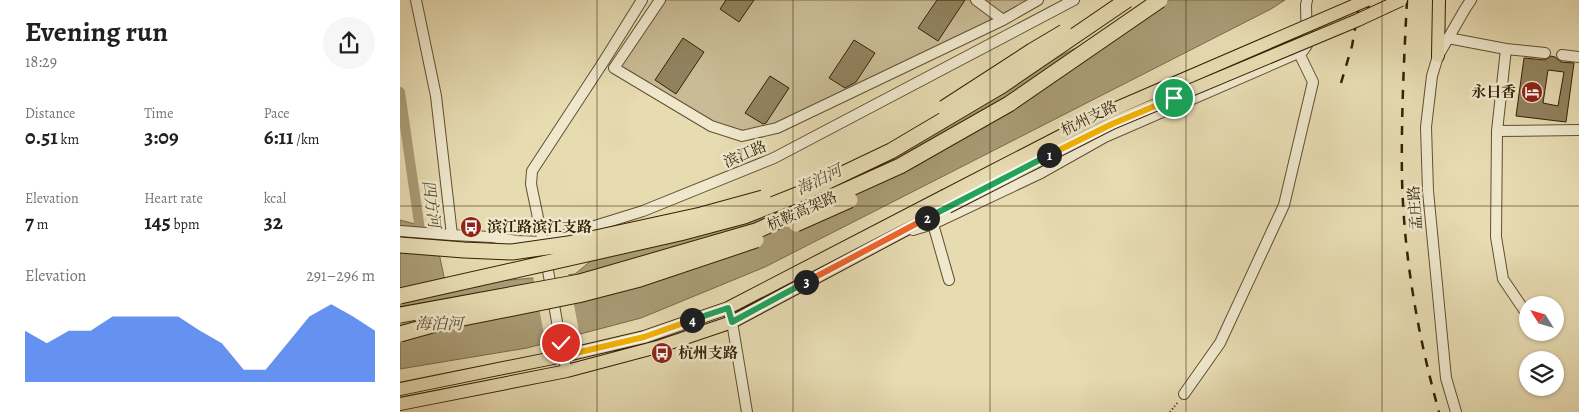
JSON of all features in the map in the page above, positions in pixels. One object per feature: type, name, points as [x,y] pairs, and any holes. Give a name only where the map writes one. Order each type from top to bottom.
[{"type":"highway","points":[[400,245],[512,252],[568,244],[754,202],[796,186],[887,142],[932,116],[1032,51],[1120,0]]},
{"type":"highway","name":"杭鞍高架路","points":[[400,296],[680,233],[744,216],[807,191],[891,152],[984,96],[1127,0]]},
{"type":"highway","name":"杭鞍高架路","points":[[400,315],[580,282],[756,231],[900,166],[1009,104],[1160,0]]},
{"type":"highway","points":[[400,334],[443,322],[560,298],[640,279],[760,239],[822,213],[875,188],[915,166],[960,140],[1028,90]]},
{"type":"main road","name":"杭州支路","points":[[400,404],[567,371],[661,346],[732,322],[898,234],[946,201],[1105,113],[1367,0]]},
{"type":"main road","name":"杭州支路","points":[[400,389],[563,356],[644,337],[728,308],[946,201],[1112,124],[1401,0]]},
{"type":"main road","points":[[1438,0],[1438,56]]},
{"type":"street","points":[[416,0],[436,96],[452,235]]},
{"type":"street","points":[[567,371],[531,184],[532,171],[604,62],[642,0]]},
{"type":"street","points":[[660,0],[614,68],[711,126],[742,136],[777,128],[1003,20],[1038,0]]},
{"type":"street","points":[[976,0],[1003,20]]},
{"type":"street","name":"滨江路","points":[[400,230],[492,237],[544,247],[643,211],[774,158],[1074,0]]},
{"type":"street","points":[[898,234],[933,224],[1041,173],[1105,136],[1303,51],[1307,45],[1307,0]]},
{"type":"street","name":"孟庄路","points":[[1456,412],[1446,378],[1428,191],[1426,127],[1432,76],[1438,56],[1468,3]]},
{"type":"street","points":[[1448,38],[1506,49],[1545,53]]},
{"type":"street","points":[[1506,49],[1497,131],[1496,237],[1503,279],[1519,303]]},
{"type":"street","points":[[1184,394],[1220,343],[1284,206],[1313,82],[1299,53]]},
{"type":"street","points":[[1562,55],[1579,57]]},
{"type":"street","points":[[1497,131],[1579,130]]},
{"type":"street","points":[[933,224],[949,280]]},
{"type":"street","points":[[728,308],[747,412]]},
{"type":"path","points":[[1170,412],[1184,394]]},
{"type":"shaded area","points":[[656,0],[1029,0],[928,54],[777,128],[742,136],[711,126],[617,67]]},
{"type":"water","name":"海泊河","points":[[1169,0],[1285,0],[1271,9],[765,267],[641,318],[527,348],[400,369],[400,220],[419,225],[436,239],[446,286],[575,274],[592,260],[701,230],[825,177]]},
{"type":"pier","points":[[568,272],[580,337],[546,345],[533,276]]},
{"type":"building","points":[[726,0],[754,0],[739,22],[720,9]]},
{"type":"building","points":[[937,0],[965,0],[938,41],[918,28]]},
{"type":"building","points":[[683,38],[704,52],[676,94],[655,80]]},
{"type":"building","points":[[854,40],[875,53],[856,82],[845,88],[829,78]]},
{"type":"building","name":"永日香","points":[[1551,56],[1561,62],[1574,63],[1566,122],[1516,116],[1524,58],[1545,60]],"holes":[[[1548,70],[1564,72],[1558,106],[1543,103]]]},
{"type":"building","points":[[770,76],[789,88],[766,123],[763,124],[745,113]]},
{"type":"waterway","name":"四方河","points":[[400,92],[421,237]]},
{"type":"railway","points":[[1341,83],[1352,46],[1360,0]]},
{"type":"railway","points":[[1368,8],[1369,0]]},
{"type":"railway","points":[[1407,0],[1402,134],[1403,209],[1413,297],[1439,412]]},
{"type":"place","name":"永日香","points":[[1532,92]]},
{"type":"place","name":"滨江路滨江支路","points":[[471,227]]},
{"type":"place","name":"杭州支路","points":[[662,353]]},
{"type":"route","points":[[561,343],[563,356],[644,337],[728,308],[732,322],[948,207],[1058,151],[1112,124],[1174,98]]}]
